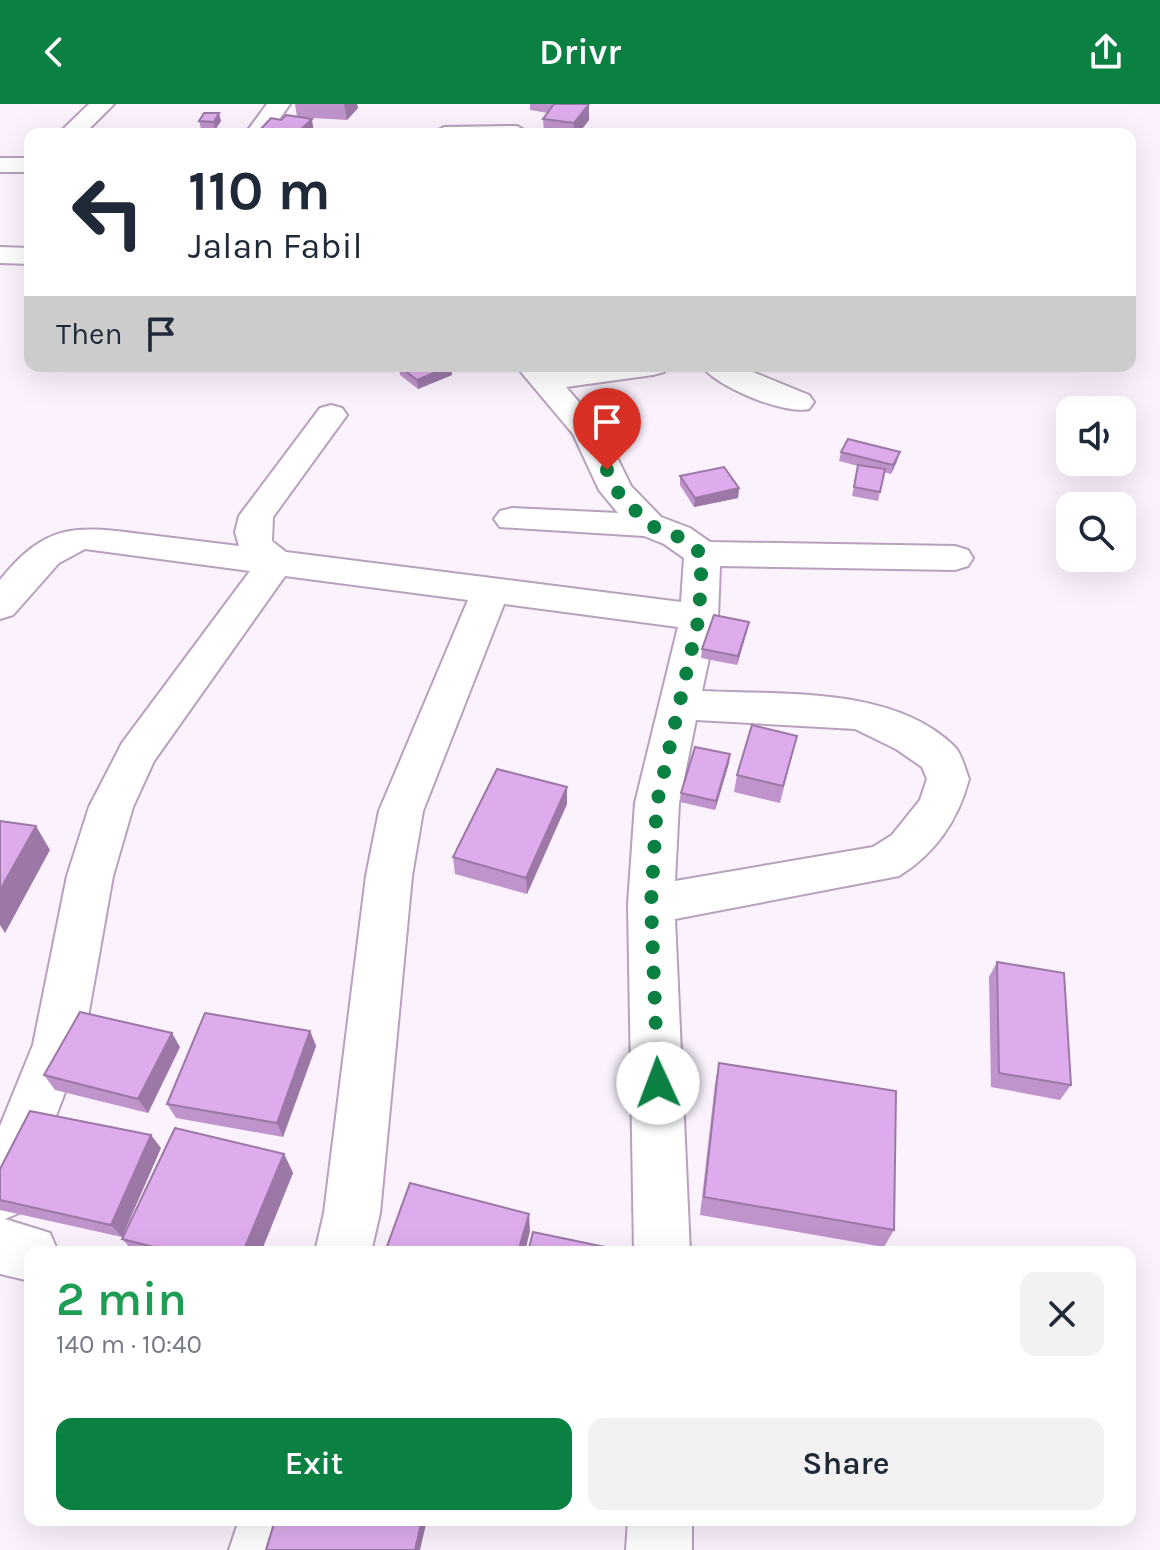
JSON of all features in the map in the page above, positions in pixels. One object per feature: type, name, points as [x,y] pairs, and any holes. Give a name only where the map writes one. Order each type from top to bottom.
[{"type":"street","points":[[77,128],[103,104]]},
{"type":"street","points":[[261,128],[279,104]]},
{"type":"street","points":[[0,165],[24,165]]},
{"type":"street","points":[[0,255],[24,256]]},
{"type":"street","points":[[537,374],[566,372]]},
{"type":"street","points":[[726,372],[738,380],[798,402]]},
{"type":"street","points":[[537,374],[588,431],[616,490],[649,525]]},
{"type":"street","points":[[276,562],[254,548],[250,535],[256,516],[331,415]]},
{"type":"street","points":[[512,519],[649,525],[677,536],[702,554],[955,558]]},
{"type":"street","points":[[0,606],[38,558],[63,542],[85,538],[699,617]]},
{"type":"street","points":[[662,1246],[651,904],[657,803],[699,617],[702,554]]},
{"type":"street","points":[[0,1194],[58,1045],[90,876],[111,807],[137,754],[276,562]]},
{"type":"street","points":[[344,1246],[352,1213],[389,876],[401,811],[491,590]]},
{"type":"street","points":[[651,904],[883,863],[908,848],[940,806],[948,779],[940,758],[911,738],[861,714],[681,705]]},
{"type":"street","points":[[0,1246],[24,1252]]},
{"type":"street","points":[[262,1550],[269,1526]]},
{"type":"street","points":[[659,1550],[660,1526]]},
{"type":"building","points":[[554,104],[589,104],[574,123],[543,119]]},
{"type":"building","points":[[204,113],[219,113],[214,122],[199,121]]},
{"type":"building","points":[[286,115],[312,119],[302,128],[262,128],[271,118],[281,120]]},
{"type":"building","points":[[407,372],[436,372],[417,380]]},
{"type":"building","points":[[848,439],[900,452],[893,465],[841,452]]},
{"type":"building","points":[[858,465],[885,469],[880,492],[854,487]]},
{"type":"building","points":[[724,467],[739,488],[695,498],[680,476]]},
{"type":"building","points":[[714,615],[749,622],[738,656],[702,649]]},
{"type":"building","points":[[752,725],[797,736],[783,786],[737,775]]},
{"type":"building","points":[[695,747],[730,754],[716,801],[681,793]]},
{"type":"building","points":[[497,769],[567,787],[526,878],[453,857]]},
{"type":"building","points":[[0,821],[36,826],[0,890]]},
{"type":"building","points":[[997,962],[1064,973],[1071,1085],[999,1073]]},
{"type":"building","points":[[80,1012],[172,1033],[138,1099],[44,1075]]},
{"type":"building","points":[[205,1013],[310,1031],[277,1123],[167,1104]]},
{"type":"building","points":[[719,1063],[896,1091],[894,1230],[704,1197]]},
{"type":"building","points":[[30,1111],[151,1135],[111,1225],[0,1200],[0,1169]]},
{"type":"building","points":[[175,1128],[284,1154],[246,1246],[150,1246],[122,1239]]},
{"type":"building","points":[[410,1183],[529,1214],[520,1246],[387,1246]]},
{"type":"building","points":[[533,1232],[600,1246],[530,1246]]},
{"type":"building","points":[[273,1526],[421,1526],[415,1550],[266,1550]]},
{"type":"route","points":[[607,470],[616,490],[649,525],[677,536],[702,554],[699,617],[657,803],[651,904],[658,1083]]}]
